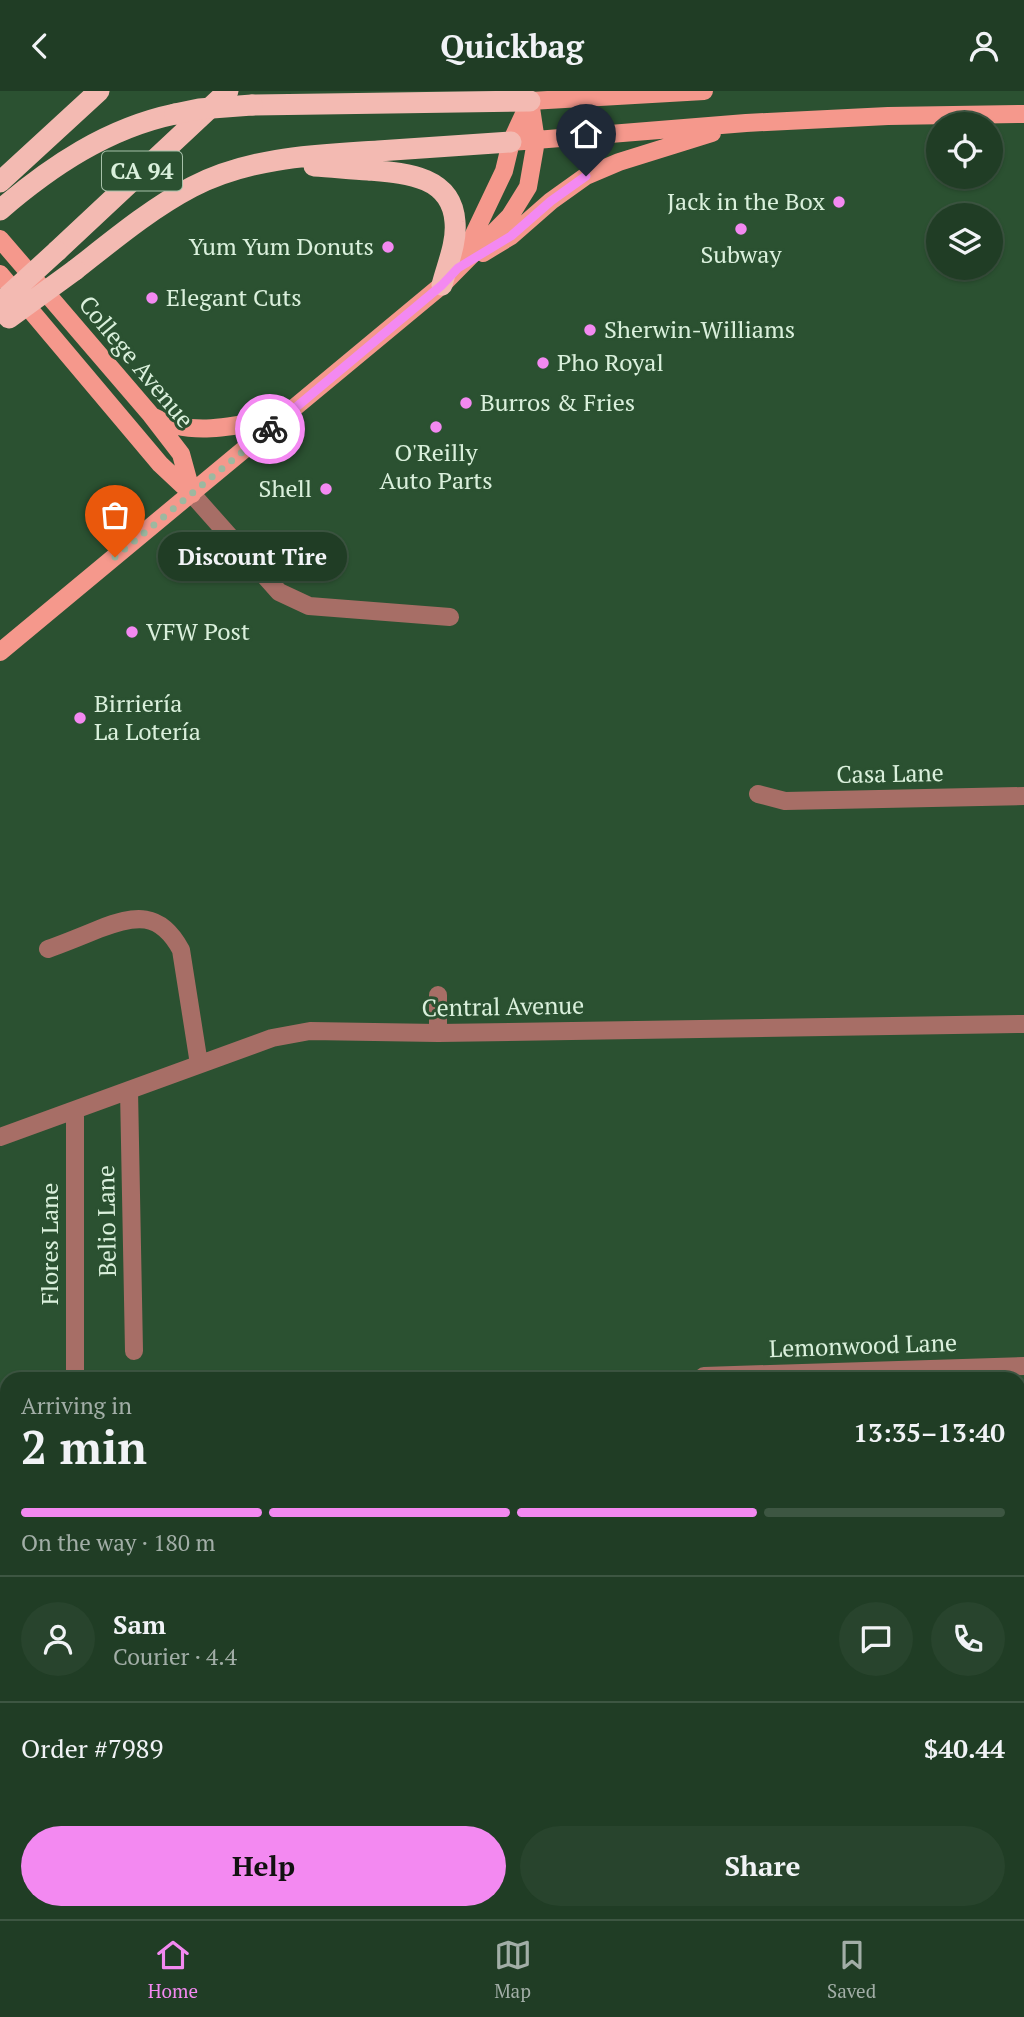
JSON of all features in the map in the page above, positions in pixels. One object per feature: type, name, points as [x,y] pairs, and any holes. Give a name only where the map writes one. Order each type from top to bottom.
[{"type":"highway","points":[[4,193],[99,91]]},
{"type":"highway","name":"CA 94","points":[[3,315],[57,251],[228,91]]},
{"type":"highway","points":[[4,193],[97,141],[150,119],[199,109],[530,96]]},
{"type":"highway","points":[[3,315],[75,270],[161,205],[193,186],[224,173],[262,162],[299,156],[511,142]]},
{"type":"highway","points":[[262,162],[398,173],[423,178],[442,190],[453,205],[456,223],[442,285]]},
{"type":"main road","points":[[530,96],[704,91]]},
{"type":"main road","points":[[0,652],[442,285],[510,216],[528,187],[536,141],[530,96]]},
{"type":"main road","points":[[458,268],[504,171],[511,142],[530,96]]},
{"type":"main road","points":[[511,142],[746,123],[888,116],[1024,114]]},
{"type":"main road","points":[[458,268],[511,236],[551,201],[586,176],[619,162],[746,123]]},
{"type":"main road","name":"College Avenue","points":[[0,239],[181,454],[192,494]]},
{"type":"main road","name":"College Avenue","points":[[0,274],[160,464],[192,494]]},
{"type":"main road","points":[[150,415],[170,426],[197,429],[284,417]]},
{"type":"street","points":[[192,494],[279,592],[309,606],[450,617]]},
{"type":"street","name":"Casa Lane","points":[[758,794],[785,801],[1024,796]]},
{"type":"street","points":[[48,949],[126,919],[157,922],[174,938],[181,950],[199,1064]]},
{"type":"street","points":[[438,995],[438,1033]]},
{"type":"street","name":"Central Avenue","points":[[0,1137],[272,1038],[310,1031],[438,1033],[1024,1024]]},
{"type":"street","name":"Belio Lane","points":[[129,1090],[134,1351]]},
{"type":"street","name":"Flores Lane","points":[[75,1110],[75,1372]]},
{"type":"street","name":"Lemonwood Lane","points":[[832,1372],[1024,1366]]},
{"type":"way so far","points":[[115,557],[270,429]]},
{"type":"place","name":"Jack in the Box","points":[[839,202]]},
{"type":"place","name":"Subway","points":[[741,229]]},
{"type":"place","name":"Yum Yum Donuts","points":[[388,247]]},
{"type":"place","name":"Elegant Cuts","points":[[152,298]]},
{"type":"place","name":"Sherwin-Williams","points":[[590,330]]},
{"type":"place","name":"Pho Royal","points":[[543,363]]},
{"type":"place","name":"Burros & Fries","points":[[466,403]]},
{"type":"place","name":"O'Reilly Auto Parts","points":[[436,427]]},
{"type":"place","name":"Shell","points":[[326,489]]},
{"type":"place","name":"Discount Tire","points":[[115,557]]},
{"type":"place","name":"VFW Post","points":[[132,632]]},
{"type":"place","name":"Birriería La Lotería","points":[[80,718]]},
{"type":"route","points":[[270,429],[442,285],[458,268],[511,236],[551,201],[586,176]]}]
